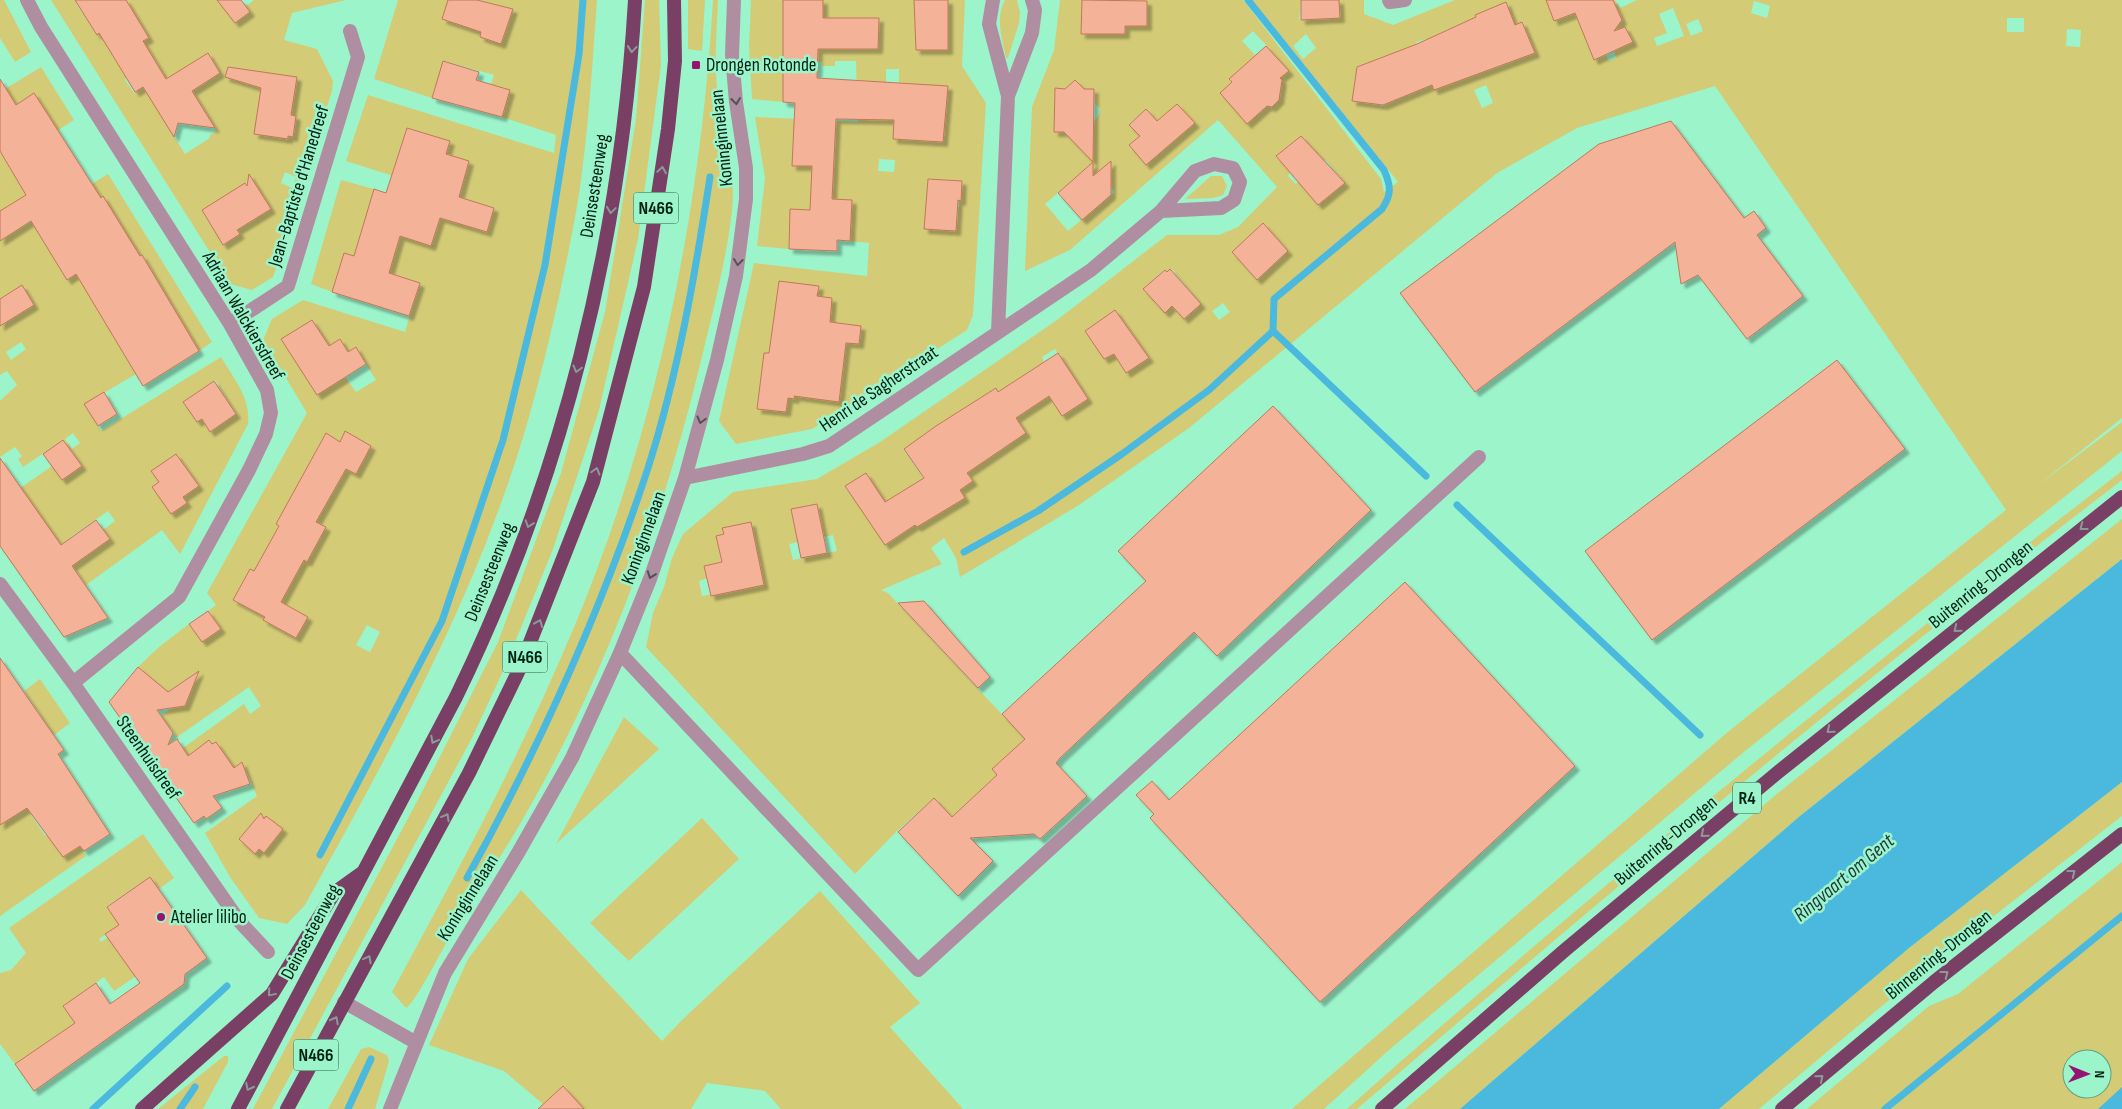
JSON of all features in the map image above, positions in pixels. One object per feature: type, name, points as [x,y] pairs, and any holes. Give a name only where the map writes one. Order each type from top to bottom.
[{"type":"highway","name":"Deinsesteenweg","points":[[238,1109],[479,650],[516,561],[547,474],[593,309],[625,112],[634,0]]},
{"type":"highway","name":"N466","points":[[287,1109],[470,773],[520,668],[593,482],[625,367],[644,287],[668,129],[675,61],[674,0]]},
{"type":"highway","name":"Buitenring-Drongen","points":[[1382,1109],[1558,956],[1777,773],[2122,497]]},
{"type":"highway","name":"Binnenring-Drongen","points":[[1782,1109],[1934,982],[2122,834]]},
{"type":"highway","points":[[142,1109],[272,994],[334,893],[365,870]]},
{"type":"street","name":"Adriaan Walckiersdreef","points":[[27,0],[41,26],[230,324],[268,390],[271,413],[266,434],[249,470],[179,597],[73,683]]},
{"type":"street","name":"Koninginnelaan","points":[[390,1109],[415,1042],[445,973],[518,853],[572,758],[620,653],[650,580],[685,478],[717,360],[736,276],[746,199],[746,168],[736,102],[732,55],[734,0]]},
{"type":"street","points":[[993,0],[989,24],[1008,96],[998,332]]},
{"type":"street","points":[[1008,96],[1032,33],[1035,10],[1032,0]]},
{"type":"street","points":[[1389,0],[1390,2],[1405,0]]},
{"type":"street","name":"Jean-Baptiste d'Hanedreef","points":[[230,324],[288,286],[358,56],[350,31]]},
{"type":"street","name":"Henri de Sagherstraat","points":[[685,478],[803,454],[829,446],[1091,270],[1161,211],[1195,171],[1214,164],[1233,168],[1240,182],[1234,200],[1221,208],[1161,211]]},
{"type":"street","points":[[620,653],[918,970],[1479,457]]},
{"type":"street","name":"Steenhuisdreef","points":[[0,584],[73,683],[240,922],[268,952]]},
{"type":"street","points":[[344,1002],[415,1042]]},
{"type":"shaded area","points":[[0,0],[4,0],[31,52],[15,62],[0,38]]},
{"type":"shaded area","points":[[51,0],[80,0],[76,3],[97,35],[133,11],[126,0],[217,0],[235,23],[250,12],[246,6],[254,0],[346,0],[292,13],[284,40],[317,49],[333,81],[332,91],[273,277],[252,290],[230,284]],"holes":[[[142,40],[163,74],[134,93],[125,80]],[[208,53],[220,73],[199,87],[186,67]],[[262,72],[297,77],[291,115],[296,116],[293,137],[288,136],[288,138],[260,88]],[[161,116],[200,122],[208,117],[217,131],[209,136],[210,138],[185,154]],[[285,172],[296,177],[292,188],[281,183]],[[252,179],[270,209],[237,230],[239,234],[223,244],[202,211]]]},
{"type":"shaded area","points":[[398,0],[448,0],[442,19],[481,32],[480,37],[501,44],[513,9],[477,0],[597,0],[588,123],[576,214],[547,346],[528,420],[505,492],[463,599],[414,703],[305,905],[287,924],[259,918],[230,877],[205,833],[257,796],[244,767],[241,763],[211,784],[212,744],[210,740],[188,756],[183,748],[244,704],[250,714],[261,706],[249,687],[177,737],[161,716],[172,708],[138,667],[159,647],[189,624],[202,642],[221,629],[208,611],[216,605],[207,593],[307,413],[263,340],[272,319],[303,300],[405,332],[420,283],[389,273],[390,268],[345,253],[332,292],[311,284],[341,180],[374,189],[364,225],[431,246],[440,218],[487,231],[494,208],[346,161],[368,95],[554,153],[556,135],[502,117],[510,90],[491,84],[494,75],[444,61],[432,98],[374,79]],"holes":[[[407,128],[450,141],[445,156],[469,161],[463,181],[396,162]],[[312,320],[329,346],[340,339],[348,352],[356,348],[376,380],[356,392],[345,377],[317,395],[282,339]],[[345,432],[371,446],[356,474],[346,469],[332,493],[302,477],[327,434],[340,442]],[[287,505],[326,527],[279,526],[276,524]],[[250,569],[281,602],[307,617],[296,638],[264,620],[265,617],[233,600]],[[367,625],[380,632],[370,652],[356,645]]]},
{"type":"shaded area","points":[[645,0],[659,0],[661,65],[638,239],[599,410],[553,549],[504,669],[472,738],[272,1109],[253,1109],[422,792],[498,642],[561,473],[605,312],[636,119]]},
{"type":"shaded area","points":[[688,0],[705,0],[702,51],[688,49]]},
{"type":"shaded area","points":[[713,0],[718,0],[716,76],[731,164],[732,211],[714,308],[685,423],[668,480],[629,594],[583,704],[557,758],[510,840],[449,937],[430,973],[411,1004],[406,1008],[392,992],[463,859],[531,724],[572,632],[601,558],[627,481],[650,402],[685,242],[698,161]]},
{"type":"shaded area","points":[[751,0],[783,0],[823,31],[823,0],[915,0],[916,50],[947,50],[948,0],[965,0],[962,66],[986,103],[973,315],[967,330],[812,429],[736,444],[719,421],[754,263],[867,276],[869,243],[850,241],[851,212],[791,209],[789,249],[757,246],[765,178],[755,117],[858,122],[856,61],[835,61],[835,66],[822,66],[822,62],[784,62],[783,102],[752,99],[749,46]],"holes":[[[842,18],[879,18],[878,48],[841,47]],[[886,69],[899,69],[899,83],[886,83]],[[948,86],[946,109],[941,109],[942,142],[901,139],[901,128],[893,127],[894,110]],[[879,159],[895,160],[894,172],[878,171]],[[928,179],[962,181],[956,231],[925,229]]]},
{"type":"shaded area","points":[[1005,0],[1017,0],[1020,12],[1019,23],[1008,58],[1006,58],[1000,28],[1000,14]]},
{"type":"shaded area","points":[[1060,0],[1082,0],[1082,34],[1124,34],[1125,26],[1147,26],[1147,1],[1089,0],[1243,0],[1381,179],[1384,192],[1398,182],[1252,0],[1301,0],[1299,20],[1339,18],[1339,0],[1364,0],[1364,14],[1393,25],[1455,0],[1546,0],[1554,21],[1588,8],[1585,0],[1615,0],[1620,8],[1637,0],[2122,0],[2122,418],[2037,486],[2122,422],[2122,451],[1745,751],[1389,1050],[1324,1109],[1292,1109],[1729,731],[2006,510],[1715,86],[1577,128],[1497,173],[1189,428],[1079,505],[960,577],[956,558],[944,538],[931,548],[942,564],[881,590],[888,593],[1027,741],[997,775],[952,817],[934,798],[897,831],[855,874],[646,647],[653,613],[664,587],[672,558],[683,534],[733,492],[817,479],[880,442],[1057,320],[1167,235],[1219,235],[1238,227],[1277,187],[1218,120],[1070,250],[1025,271],[1032,107],[1054,50]],"holes":[[[1754,1],[1770,6],[1767,18],[1751,13]],[[1506,2],[1515,25],[1523,22],[1534,53],[1496,68],[1475,15]],[[1673,8],[1684,36],[1657,46],[1654,38],[1667,33],[1659,14]],[[2007,18],[2024,18],[2024,32],[2007,32]],[[1698,19],[1703,31],[1691,36],[1686,24]],[[1451,28],[1458,46],[1447,50],[1440,33]],[[2067,29],[2081,30],[2080,47],[2066,46]],[[1608,30],[1616,58],[1609,61],[1606,55],[1594,60],[1585,39]],[[1253,31],[1267,46],[1256,56],[1242,41]],[[1627,31],[1633,42],[1624,46],[1618,35]],[[1306,34],[1316,48],[1303,59],[1293,46]],[[1401,52],[1416,92],[1407,95],[1402,82],[1387,92],[1385,106],[1352,101],[1357,67]],[[1075,80],[1084,89],[1094,89],[1095,104],[1100,108],[1099,115],[1094,121],[1094,133],[1054,132],[1055,89],[1065,89]],[[1486,85],[1493,103],[1482,108],[1474,90]],[[1177,104],[1194,123],[1146,165],[1129,145],[1140,136],[1129,124],[1146,109],[1157,121]],[[1301,136],[1324,162],[1326,160],[1345,183],[1318,205],[1299,182],[1296,184],[1288,176],[1290,172],[1277,156]],[[1084,170],[1093,180],[1100,174],[1115,192],[1068,231],[1045,204]],[[1263,224],[1288,251],[1257,280],[1232,252]],[[1164,270],[1169,274],[1173,270],[1201,304],[1184,319],[1174,304],[1164,312],[1143,289]],[[1223,303],[1230,312],[1219,320],[1212,311]],[[1115,310],[1149,358],[1126,373],[1114,354],[1104,359],[1085,331]],[[1055,349],[1088,399],[1062,416],[1049,396],[1042,400],[1025,374],[1044,362],[1042,357]],[[996,388],[1026,433],[964,409]],[[936,426],[973,481],[960,490],[965,498],[940,503],[904,450]],[[865,473],[885,502],[895,496],[907,530],[886,545],[845,487]],[[817,504],[824,537],[833,535],[837,551],[793,560],[789,544],[798,542],[791,510]],[[751,522],[764,585],[702,596],[699,581],[707,578],[722,562],[716,536],[724,534],[722,528]]]},
{"type":"shaded area","points":[[41,67],[74,120],[36,144],[27,195],[0,211],[0,149],[34,93],[16,105],[0,92]]},
{"type":"shaded area","points":[[108,174],[212,342],[199,351],[178,318],[122,352],[136,374],[85,404],[101,431],[221,357],[236,381],[247,406],[248,424],[180,554],[162,530],[86,585],[72,565],[110,539],[103,530],[115,521],[108,511],[72,536],[53,554],[0,512],[0,502],[52,466],[82,466],[63,440],[23,467],[18,459],[22,456],[15,447],[0,457],[0,401],[17,385],[7,371],[0,375],[0,316],[5,323],[34,305],[22,286],[1,298],[0,305],[0,241]],"holes":[[[103,197],[124,230],[93,264],[67,280],[40,235]],[[142,256],[163,290],[108,325]],[[21,342],[26,349],[11,360],[6,352]],[[215,380],[236,414],[211,432],[201,419],[197,422],[183,402]],[[73,433],[80,443],[72,449],[65,439]],[[176,454],[199,486],[183,497],[187,503],[171,514],[153,487],[159,482],[151,471]]]},
{"type":"shaded area","points":[[1211,176],[1222,176],[1227,186],[1223,195],[1213,198],[1185,199]]},
{"type":"shaded area","points":[[2122,471],[2122,480],[1927,633],[1735,789],[1357,1109],[1347,1109],[1536,944],[1729,783],[1924,626]]},
{"type":"shaded area","points":[[2122,519],[2122,559],[1800,816],[1460,1109],[1405,1109],[1778,793]]},
{"type":"shaded area","points":[[40,679],[70,723],[54,735],[24,691]]},
{"type":"shaded area","points":[[624,717],[659,749],[556,844]]},
{"type":"shaded area","points":[[2122,782],[2122,816],[1926,969],[1759,1109],[1719,1109],[1909,948]]},
{"type":"shaded area","points":[[45,795],[50,802],[31,815],[45,836],[48,835],[63,857],[80,846],[86,856],[0,916],[0,825]]},
{"type":"shaded area","points":[[702,818],[739,859],[629,961],[590,923]]},
{"type":"shaded area","points":[[143,834],[174,878],[159,889],[150,877],[107,906],[119,925],[99,939],[101,942],[139,916],[127,941],[115,949],[125,962],[143,949],[154,964],[114,991],[104,977],[63,1006],[81,1032],[57,1035],[15,1064],[0,1044],[0,973],[11,970],[26,953],[9,928]]},
{"type":"shaded area","points":[[2122,862],[2122,1109],[1807,1109],[1929,1006],[1958,994]]},
{"type":"shaded area","points":[[521,890],[662,1041],[820,891],[920,1003],[890,1027],[963,1109],[781,1109],[765,1091],[707,1083],[691,1109],[584,1109],[543,1104],[504,1071],[429,1045],[468,959]]},
{"type":"shaded area","points":[[369,1047],[387,1055],[389,1061],[375,1109],[328,1109],[361,1049]]},
{"type":"shaded area","points":[[224,1056],[228,1056],[228,1062],[203,1109],[158,1109]]},
{"type":"water","name":"Ringvaart om Gent","points":[[2122,559],[2122,782],[1909,948],[1719,1109],[1460,1109],[1800,816]]},
{"type":"water","points":[[2122,1087],[2122,1109],[2098,1109],[2109,1099],[2112,1099],[2112,1096]]},
{"type":"building","points":[[75,0],[126,0],[149,38],[143,41],[166,79],[208,53],[220,73],[192,91],[215,128],[178,123],[174,137],[143,87],[135,92],[99,33],[97,35]]},
{"type":"building","points":[[217,0],[241,0],[250,12],[235,23]]},
{"type":"building","points":[[448,0],[477,0],[513,9],[501,44],[480,37],[481,32],[442,19]]},
{"type":"building","points":[[783,0],[823,0],[823,18],[879,18],[878,49],[818,49],[817,78],[948,86],[943,142],[893,139],[894,120],[836,119],[832,199],[852,200],[850,241],[837,240],[837,251],[789,249],[790,209],[810,210],[812,166],[792,166],[795,103],[783,102]]},
{"type":"building","points":[[914,0],[948,0],[948,50],[916,50]]},
{"type":"building","points":[[1082,0],[1147,1],[1147,26],[1125,26],[1125,34],[1081,34]]},
{"type":"building","points":[[1301,0],[1339,0],[1340,18],[1301,20]]},
{"type":"building","points":[[1546,0],[1613,0],[1622,20],[1614,31],[1625,27],[1633,42],[1594,60],[1575,13],[1554,21]]},
{"type":"building","points":[[1506,2],[1515,25],[1522,22],[1535,53],[1434,90],[1432,85],[1383,105],[1352,101],[1357,67],[1417,44]]},
{"type":"building","points":[[1266,46],[1289,71],[1280,78],[1282,80],[1279,100],[1272,107],[1267,106],[1247,124],[1220,93],[1232,82],[1229,79]]},
{"type":"building","points":[[443,61],[479,72],[476,80],[510,90],[502,117],[432,98]]},
{"type":"building","points":[[228,67],[297,77],[291,115],[296,116],[293,137],[288,136],[288,139],[254,134],[261,88],[225,77]]},
{"type":"building","points":[[0,79],[16,105],[34,93],[101,198],[103,196],[140,256],[142,255],[199,351],[143,386],[76,274],[67,280],[31,221],[0,241],[0,211],[26,195],[0,151]]},
{"type":"building","points":[[1075,80],[1084,89],[1094,89],[1093,162],[1064,132],[1054,132],[1055,88],[1065,89]]},
{"type":"building","points":[[1177,104],[1195,123],[1146,165],[1129,145],[1140,136],[1129,125],[1146,109],[1157,121]]},
{"type":"building","points":[[1671,121],[1744,218],[1754,211],[1766,228],[1757,235],[1803,296],[1747,339],[1698,275],[1681,284],[1675,242],[1475,392],[1400,293],[1599,144]]},
{"type":"building","points":[[407,128],[450,141],[446,154],[469,161],[459,197],[494,208],[487,232],[440,218],[431,246],[400,236],[389,273],[420,283],[409,316],[332,292],[344,253],[354,256],[374,189],[386,193]]},
{"type":"building","points":[[1301,136],[1345,183],[1318,205],[1276,156]]},
{"type":"building","points":[[1111,161],[1111,195],[1082,220],[1058,193],[1093,162],[1093,176]]},
{"type":"building","points":[[249,174],[271,209],[237,230],[240,234],[223,245],[202,210],[245,183],[247,186]]},
{"type":"building","points":[[928,179],[962,181],[961,201],[958,200],[956,231],[924,229]]},
{"type":"building","points":[[1263,223],[1288,251],[1257,280],[1232,252]]},
{"type":"building","points":[[1170,269],[1201,304],[1184,319],[1172,306],[1165,313],[1143,289],[1165,270],[1167,272]]},
{"type":"building","points":[[779,281],[819,286],[817,296],[832,298],[830,322],[861,326],[859,344],[846,343],[839,402],[794,396],[795,399],[788,398],[786,412],[757,409],[764,353],[769,353]]},
{"type":"building","points":[[22,285],[34,305],[0,326],[0,299]]},
{"type":"building","points":[[1115,310],[1149,358],[1126,373],[1114,354],[1104,359],[1085,331]]},
{"type":"building","points":[[312,320],[329,346],[340,339],[348,352],[356,347],[366,364],[317,395],[281,339]]},
{"type":"building","points":[[1058,353],[1088,399],[1062,416],[1049,396],[1016,418],[1026,433],[967,473],[973,481],[960,490],[965,498],[917,527],[915,525],[885,545],[845,486],[866,473],[885,502],[924,478],[904,449],[996,388],[998,392]]},
{"type":"building","points":[[1837,360],[1905,449],[1652,640],[1585,551]]},
{"type":"building","points":[[214,381],[236,414],[210,432],[202,419],[197,422],[183,402]]},
{"type":"building","points":[[104,392],[117,414],[98,426],[84,404]]},
{"type":"building","points":[[1273,406],[1371,510],[1217,656],[1194,632],[1060,758],[1056,763],[1087,796],[1040,839],[1034,834],[970,838],[993,861],[958,896],[898,832],[934,798],[952,817],[997,775],[992,769],[1025,739],[1002,714],[1146,581],[1118,551]]},
{"type":"building","points":[[345,431],[371,446],[356,474],[346,469],[316,522],[326,527],[307,562],[304,560],[281,602],[308,617],[296,638],[263,620],[265,617],[233,600],[250,569],[254,571],[279,526],[276,524],[326,433],[340,442]]},
{"type":"building","points":[[63,440],[82,466],[62,480],[43,454]]},
{"type":"building","points":[[176,454],[199,486],[183,497],[187,503],[171,514],[152,487],[159,482],[151,471]]},
{"type":"building","points":[[0,458],[61,545],[96,520],[110,539],[72,566],[108,618],[64,637],[0,546]]},
{"type":"building","points":[[817,504],[827,553],[801,558],[791,509]]},
{"type":"building","points":[[751,522],[764,585],[711,596],[704,566],[722,562],[716,536],[724,534],[722,528]]},
{"type":"building","points":[[1405,582],[1575,766],[1320,1002],[1150,818],[1154,814],[1136,795],[1152,781],[1169,800]]},
{"type":"building","points":[[924,601],[990,677],[978,688],[898,603]]},
{"type":"building","points":[[208,611],[221,629],[202,642],[189,624]]},
{"type":"building","points":[[0,658],[64,750],[58,754],[110,834],[84,851],[80,846],[63,857],[27,808],[0,825]]},
{"type":"building","points":[[138,667],[168,692],[199,671],[185,706],[157,710],[173,733],[168,745],[177,739],[188,756],[209,740],[212,744],[216,742],[234,768],[242,762],[250,784],[213,796],[222,808],[206,819],[204,816],[194,823],[109,702]]},
{"type":"building","points":[[261,813],[264,819],[266,816],[283,829],[264,853],[259,849],[255,854],[239,839]]},
{"type":"building","points":[[150,877],[207,958],[185,974],[184,984],[34,1091],[15,1064],[75,1023],[63,1006],[96,983],[110,1004],[140,983],[105,934],[119,925],[107,907]]},
{"type":"building","points":[[563,1086],[584,1109],[538,1109]]},
{"type":"waterway","points":[[320,855],[442,621],[503,440],[545,265],[579,54],[583,0]]},
{"type":"waterway","points":[[1248,0],[1384,170],[1389,185],[1388,199],[1382,209],[1274,299],[1273,331]]},
{"type":"waterway","points":[[467,878],[494,828],[567,678],[630,522],[659,433],[677,360],[692,287],[710,177]]},
{"type":"waterway","points":[[964,552],[1038,511],[1122,454],[1209,390],[1273,331],[1426,476]]},
{"type":"waterway","points":[[1457,505],[1700,735]]},
{"type":"waterway","points":[[1885,1109],[2122,916]]},
{"type":"waterway","points":[[93,1109],[227,986]]},
{"type":"waterway","points":[[348,1109],[371,1059]]},
{"type":"waterway","points":[[180,1109],[195,1087]]},
{"type":"place","name":"Drongen Rotonde","points":[[696,65]]},
{"type":"place","name":"Atelier lilibo","points":[[161,917]]}]
